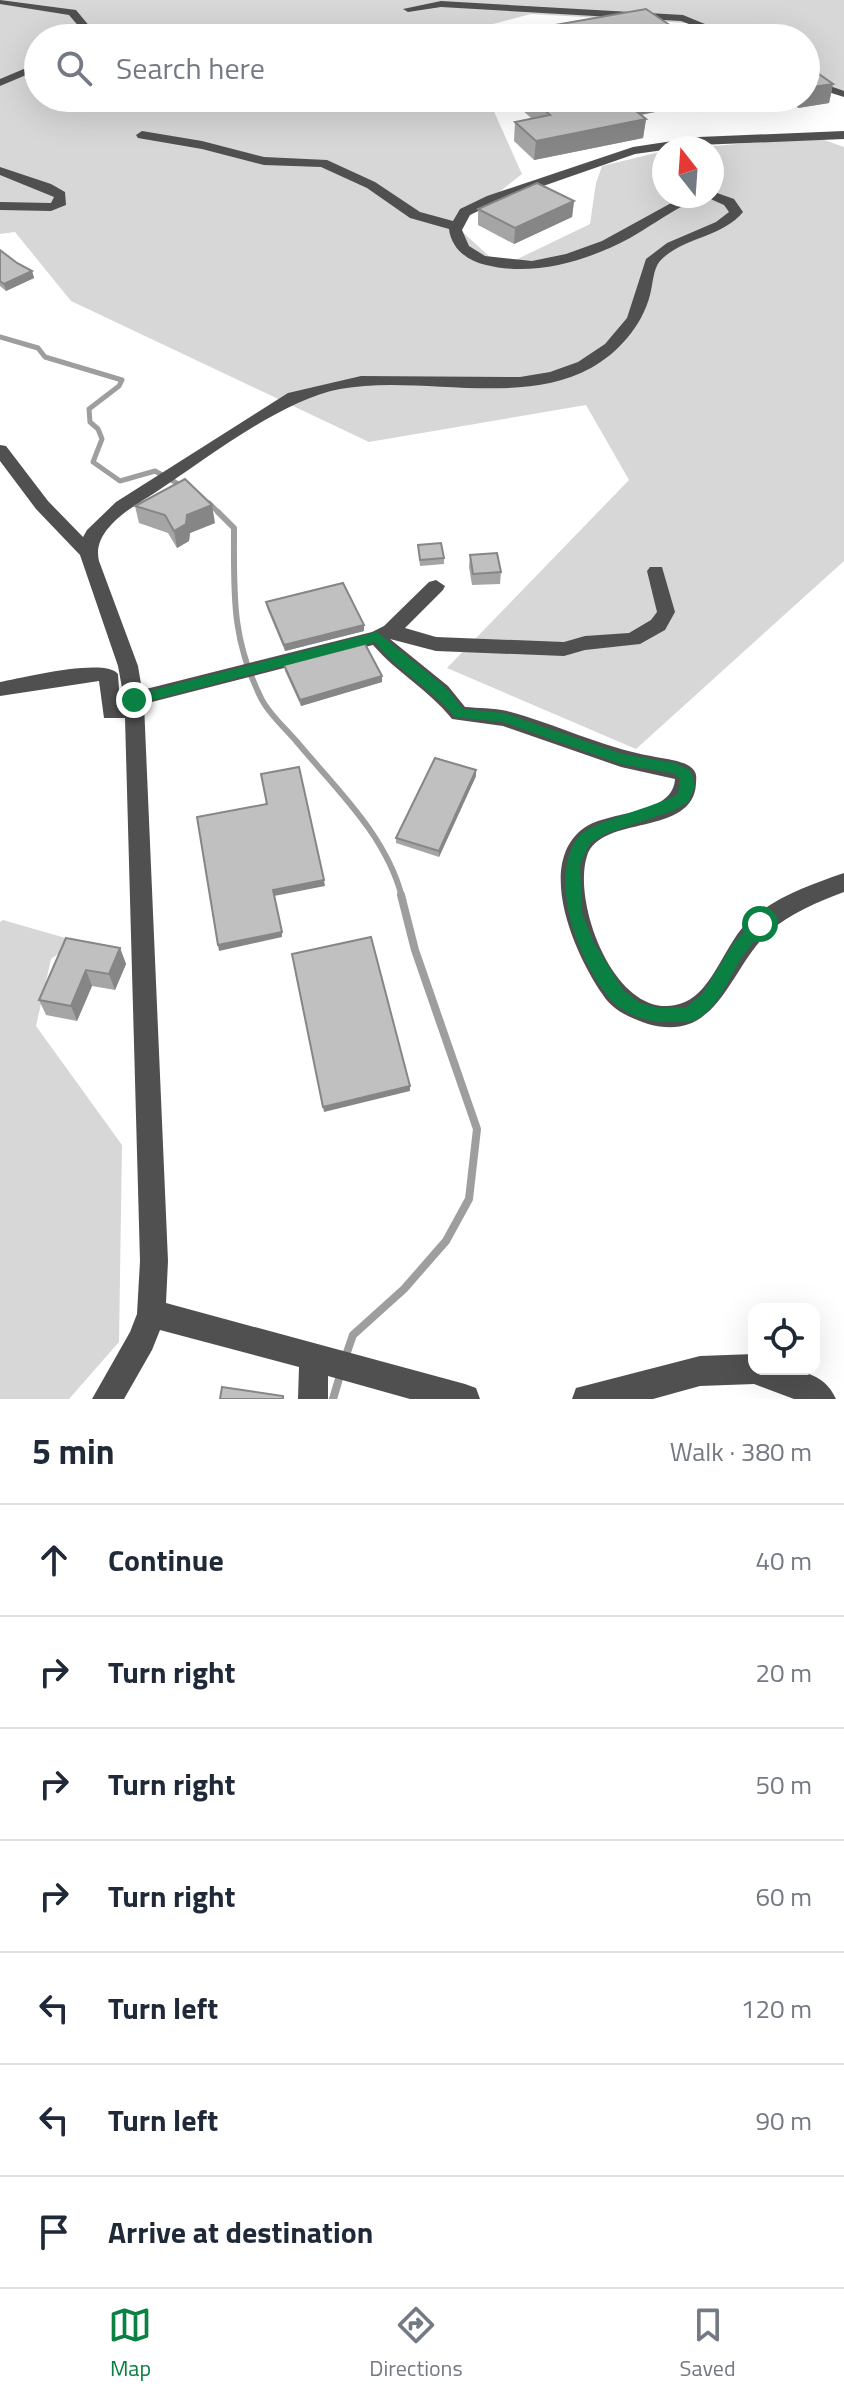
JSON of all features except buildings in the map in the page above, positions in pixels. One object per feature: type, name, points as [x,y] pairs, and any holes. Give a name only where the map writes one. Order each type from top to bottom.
[{"type":"street","points":[[638,0],[647,14]]},
{"type":"street","points":[[0,1],[72,12],[82,24]]},
{"type":"street","points":[[408,9],[441,4],[647,14],[700,24]]},
{"type":"street","points":[[0,83],[24,72]]},
{"type":"street","points":[[820,88],[844,94]]},
{"type":"street","points":[[142,135],[202,145],[264,161],[323,163],[371,185],[415,215],[455,226]]},
{"type":"street","points":[[672,208],[637,229],[578,256],[538,264],[506,265],[483,261],[459,244],[455,226],[465,212],[492,199],[633,151],[699,141],[844,135]]},
{"type":"street","points":[[0,171],[47,187],[60,195],[60,205],[51,207],[0,206]]},
{"type":"street","points":[[88,553],[93,534],[103,521],[122,506],[294,396],[310,390],[380,379],[510,383],[543,379],[589,364],[609,349],[633,322],[651,262],[680,239],[724,224],[733,217],[736,212],[724,202]]},
{"type":"street","points":[[0,450],[42,505],[88,553],[128,666],[134,704],[154,1261],[151,1314],[142,1340],[107,1399]]},
{"type":"street","points":[[0,689],[88,674],[108,674],[111,713],[384,634],[436,644],[564,649],[585,643],[633,639],[658,625],[666,612],[656,571]]},
{"type":"street","points":[[384,634],[436,586]]},
{"type":"street","points":[[384,634],[391,653],[441,691],[459,714],[504,718],[621,759],[675,769],[686,775],[688,786],[683,798],[667,807],[600,830],[585,839],[573,864],[574,913],[587,946],[617,995],[636,1009],[659,1016],[691,1014],[709,998],[739,949],[760,924],[844,882]]},
{"type":"street","points":[[151,1314],[237,1334],[331,1364],[465,1399]]},
{"type":"street","points":[[313,1399],[331,1364]]},
{"type":"street","points":[[587,1399],[610,1396],[700,1371],[748,1369]]},
{"type":"street","points":[[773,1375],[795,1382],[821,1399]]},
{"type":"shaded area","points":[[0,0],[844,0],[844,92],[820,80],[820,24],[704,24],[531,14],[493,24],[24,24],[24,112],[494,112],[522,174],[456,226],[501,267],[590,224],[596,183],[602,166],[652,154],[652,208],[724,208],[724,145],[816,137],[844,147],[844,561],[636,749],[447,668],[629,480],[586,405],[369,442],[71,301],[15,232],[0,234]]},
{"type":"shaded area","points":[[3,920],[76,941],[51,959],[36,1026],[122,1145],[119,1342],[69,1399],[0,1399],[0,922]]},
{"type":"waterway","points":[[0,337],[38,348],[45,357],[122,380],[119,386],[89,409],[90,422],[98,429],[102,439],[93,462],[120,481],[155,471],[182,486]]},
{"type":"waterway","points":[[209,503],[234,528],[236,616],[245,657],[262,700],[372,833],[395,875],[402,897]]},
{"type":"waterway","points":[[345,1358],[353,1335],[404,1289],[446,1241],[469,1199],[477,1129],[415,950],[401,895]]},
{"type":"waterway","points":[[333,1399],[341,1372]]},
{"type":"route","points":[[134,700],[377,637],[391,653],[441,691],[459,714],[504,718],[621,759],[675,769],[686,775],[688,786],[683,798],[640,818],[600,830],[585,839],[573,864],[574,913],[587,946],[617,995],[636,1009],[659,1016],[691,1014],[709,998],[739,949],[760,924]]}]
